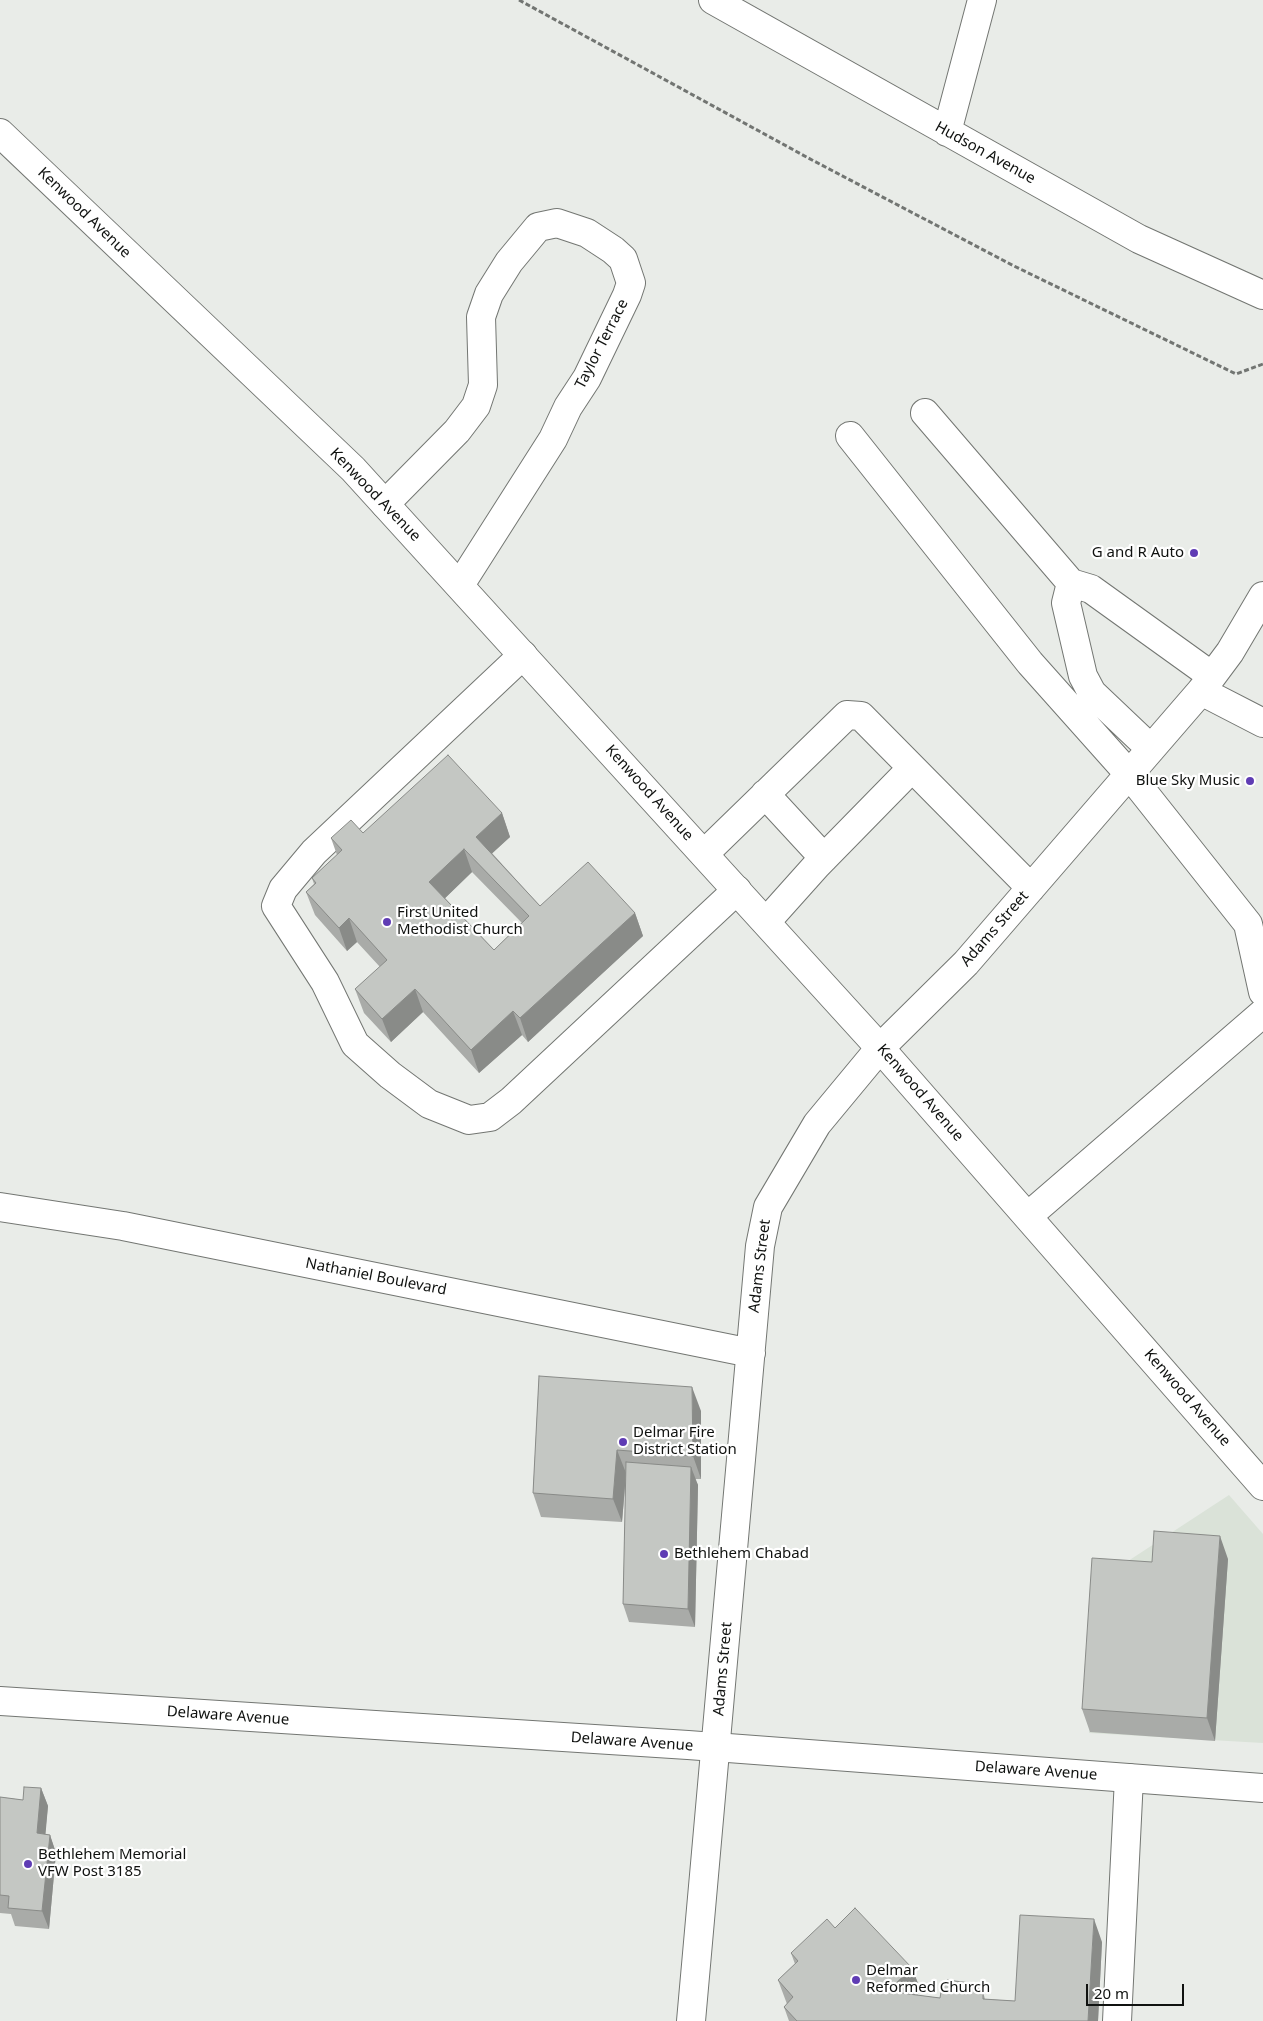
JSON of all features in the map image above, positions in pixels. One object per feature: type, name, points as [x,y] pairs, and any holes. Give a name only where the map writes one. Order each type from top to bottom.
[{"type":"street","name":"Hudson Avenue","points":[[713,0],[1139,239],[1263,295]]},
{"type":"street","points":[[947,132],[982,0]]},
{"type":"street","name":"Kenwood Avenue","points":[[0,133],[353,469],[880,1048],[1263,1486]]},
{"type":"street","name":"Taylor Terrace","points":[[385,504],[457,431],[476,406],[483,385],[481,317],[489,294],[510,262],[538,228],[557,223],[587,233],[623,259],[631,283],[627,295],[586,378],[568,407],[553,440],[460,585]]},
{"type":"street","points":[[925,413],[1071,583],[1091,589],[1206,683],[1263,723]]},
{"type":"street","points":[[850,436],[1030,663],[1129,774],[1248,924],[1263,992]]},
{"type":"street","points":[[1071,583],[1066,603],[1083,676],[1092,693],[1151,749]]},
{"type":"street","name":"Adams Street","points":[[691,2021],[760,1246],[768,1207],[816,1124],[880,1048],[966,963],[1151,749],[1230,652],[1263,596]]},
{"type":"street","points":[[524,655],[314,852],[283,889],[276,906],[325,982],[355,1044],[390,1075],[429,1104],[469,1120],[490,1117],[511,1101],[737,890]]},
{"type":"street","points":[[704,854],[847,715],[861,716],[1030,888]]},
{"type":"street","points":[[766,922],[824,858],[912,768]]},
{"type":"street","points":[[765,794],[824,858]]},
{"type":"street","points":[[1028,1216],[1263,1013]]},
{"type":"street","name":"Nathaniel Boulevard","points":[[0,1207],[123,1226],[751,1353]]},
{"type":"street","name":"Delaware Avenue","points":[[0,1701],[716,1747],[1263,1788]]},
{"type":"street","points":[[1117,2021],[1129,1778]]},
{"type":"path","points":[[519,0],[812,160],[1032,274],[1236,374],[1263,364]]},
{"type":"shaded area","points":[[1229,1495],[1263,1534],[1263,1743],[1089,1733],[1099,1580]]},
{"type":"building","name":"First United Methodist Church","points":[[448,755],[502,813],[476,837],[540,906],[588,862],[635,913],[520,1018],[513,1011],[471,1050],[415,989],[382,1019],[355,989],[387,960],[349,918],[339,928],[306,892],[316,883],[312,878],[342,850],[331,838],[351,820],[363,833]],"holes":[[[464,849],[529,916],[494,950],[429,882]]]},
{"type":"building","name":"Delmar Fire District Station","points":[[539,1376],[692,1387],[693,1456],[617,1450],[613,1499],[533,1493]]},
{"type":"building","name":"Bethlehem Chabad","points":[[626,1462],[691,1467],[688,1609],[623,1604]]},
{"type":"building","points":[[1154,1531],[1220,1536],[1207,1718],[1082,1709],[1092,1558],[1152,1562]]},
{"type":"building","name":"Bethlehem Memorial VFW Post 3185","points":[[24,1787],[41,1788],[37,1833],[50,1835],[42,1911],[8,1908],[9,1896],[0,1895],[0,1797],[23,1800]]},
{"type":"building","points":[[855,1908],[912,1968],[894,1985],[901,1993],[940,1998],[942,1986],[947,1980],[971,1983],[983,1992],[983,1999],[1015,2001],[1020,1915],[1094,1919],[1088,2021],[797,2021],[784,2007],[793,1997],[778,1980],[798,1961],[791,1953],[827,1919],[835,1928]]},
{"type":"place","name":"G and R Auto","points":[[1194,553]]},
{"type":"place","name":"Blue Sky Music","points":[[1250,781]]},
{"type":"place","name":"First United Methodist Church","points":[[387,922]]},
{"type":"place","name":"Delmar Fire District Station","points":[[623,1442]]},
{"type":"place","name":"Bethlehem Chabad","points":[[664,1554]]},
{"type":"place","name":"Bethlehem Memorial VFW Post 3185","points":[[28,1864]]},
{"type":"place","name":"Delmar Reformed Church","points":[[856,1980]]}]
